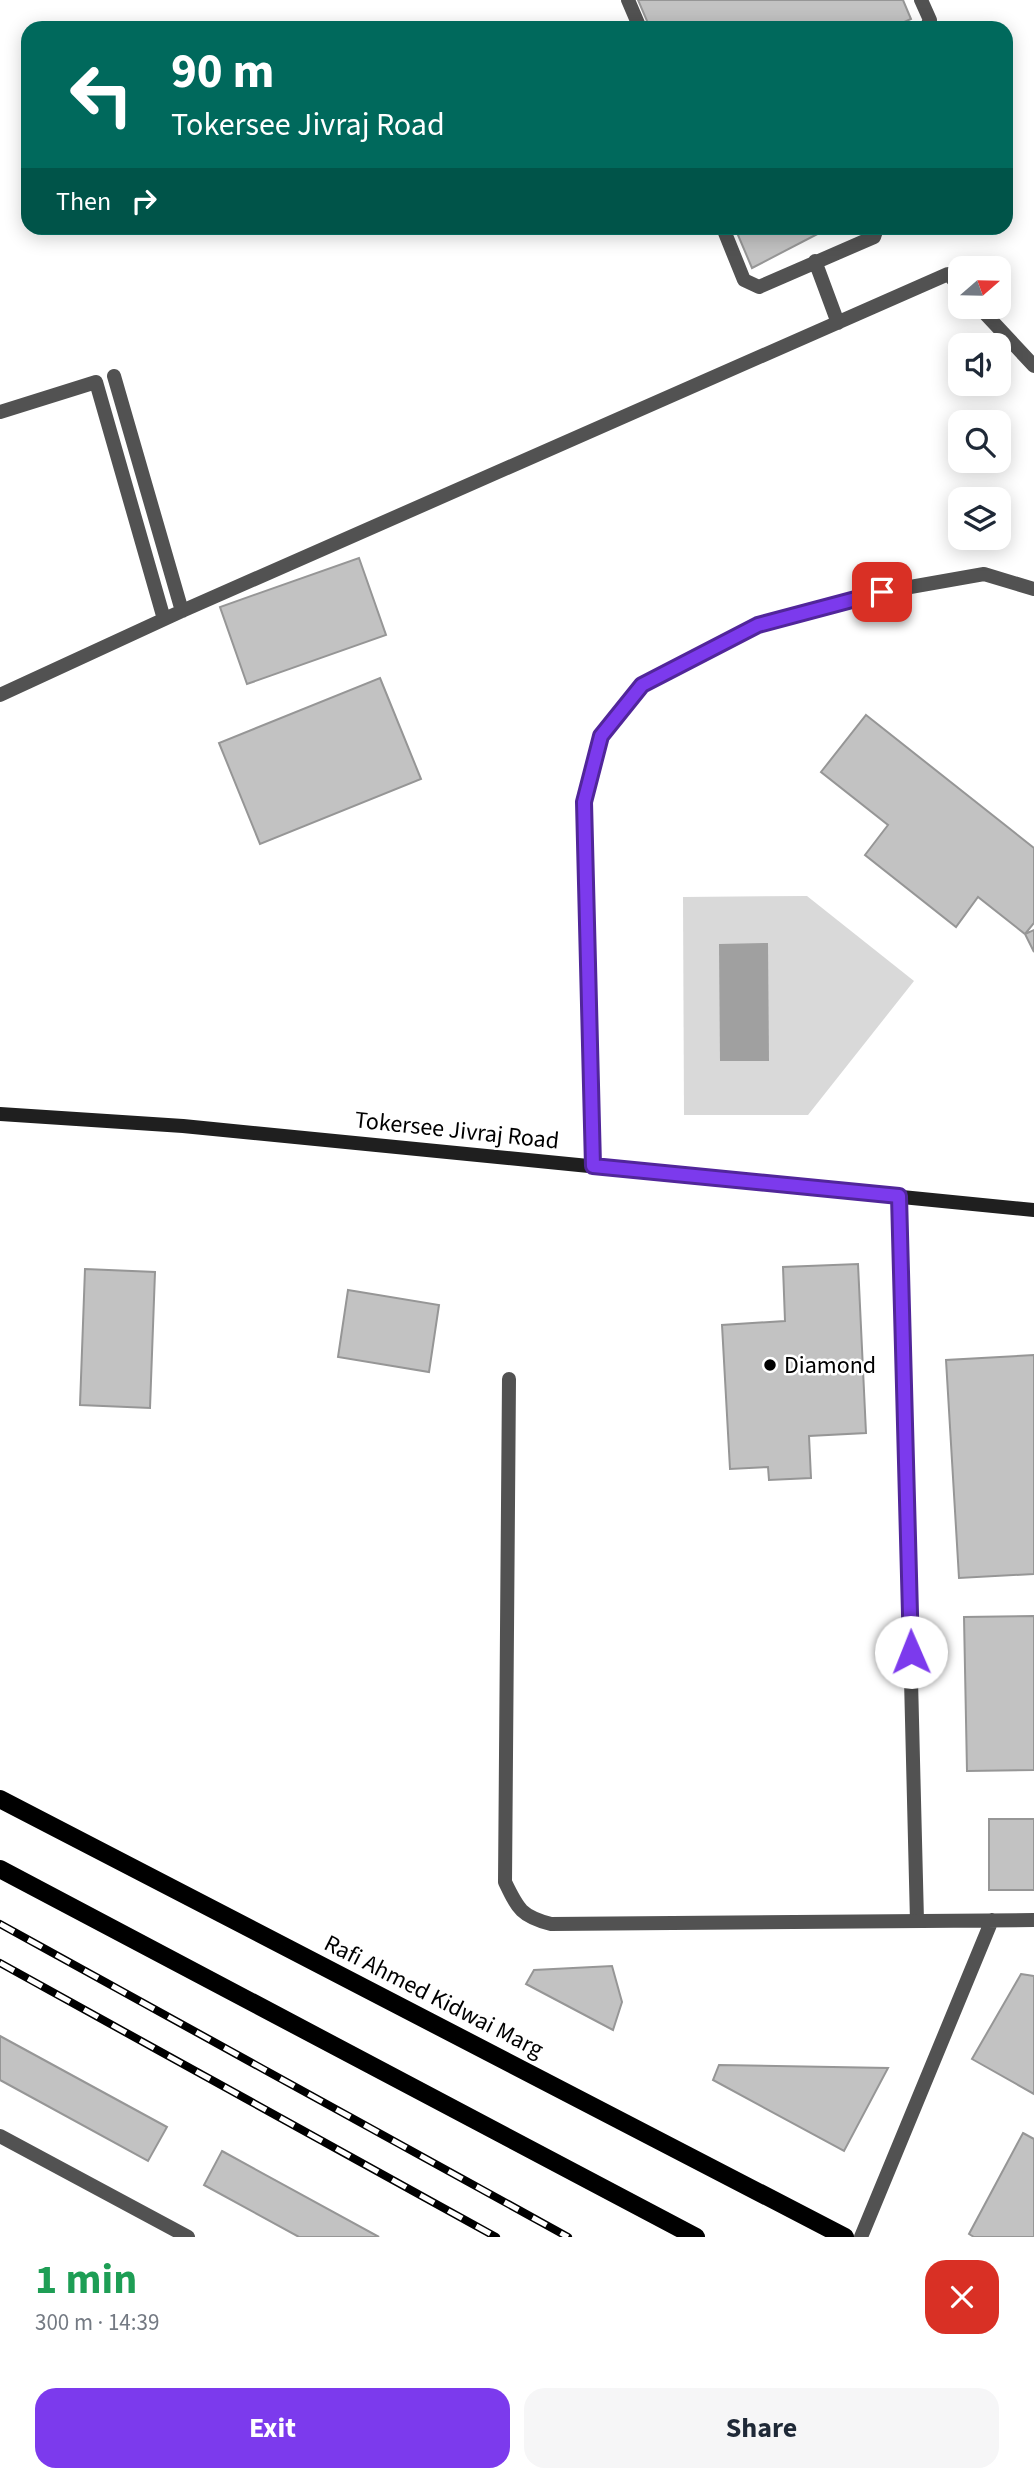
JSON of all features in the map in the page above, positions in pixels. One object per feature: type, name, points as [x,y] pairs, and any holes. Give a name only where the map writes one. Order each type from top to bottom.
[{"type":"main road","name":"Rafi Ahmed Kidwai Marg","points":[[0,1799],[845,2237]]},
{"type":"main road","points":[[0,1869],[696,2237]]},
{"type":"street","points":[[628,0],[637,21]]},
{"type":"street","points":[[921,0],[930,21]]},
{"type":"street","points":[[726,235],[744,280],[759,286],[875,235]]},
{"type":"street","points":[[815,261],[838,323]]},
{"type":"street","points":[[0,695],[182,611],[948,274]]},
{"type":"street","points":[[990,319],[1034,366]]},
{"type":"street","points":[[114,376],[182,611]]},
{"type":"street","points":[[0,412],[96,382],[164,619]]},
{"type":"street","points":[[593,1166],[584,802],[601,736],[642,685],[758,625],[882,592],[984,574],[1034,590]]},
{"type":"street","name":"Tokersee Jivraj Road","points":[[0,1114],[183,1126],[1034,1210]]},
{"type":"street","points":[[899,1196],[917,1921]]},
{"type":"street","points":[[509,1379],[505,1882],[515,1903],[529,1918],[551,1924],[1034,1920]]},
{"type":"street","points":[[861,2237],[992,1920]]},
{"type":"street","points":[[0,2136],[188,2237]]},
{"type":"shaded area","points":[[807,896],[914,981],[808,1115],[684,1115],[683,897]]},
{"type":"shaded area","points":[[768,943],[769,1061],[720,1061],[719,944]]},
{"type":"building","points":[[638,0],[903,0],[911,19],[907,21],[647,21]]},
{"type":"building","points":[[738,235],[816,235],[752,268]]},
{"type":"building","points":[[359,558],[386,635],[247,684],[220,607]]},
{"type":"building","points":[[380,678],[421,779],[260,844],[219,743]]},
{"type":"building","points":[[866,715],[1034,848],[1034,923],[1025,934],[978,897],[956,927],[865,855],[888,825],[821,772]]},
{"type":"building","points":[[1034,930],[1034,952],[1025,934]]},
{"type":"building","points":[[858,1264],[866,1433],[809,1436],[811,1478],[769,1480],[768,1467],[730,1469],[722,1325],[785,1321],[783,1267]]},
{"type":"building","points":[[85,1269],[155,1272],[150,1408],[80,1405]]},
{"type":"building","points":[[348,1290],[439,1305],[429,1372],[338,1357]]},
{"type":"building","points":[[1034,1355],[1034,1574],[959,1578],[946,1360]]},
{"type":"building","points":[[1034,1616],[1034,1770],[967,1771],[964,1617]]},
{"type":"building","points":[[989,1819],[1034,1819],[1034,1890],[989,1890]]},
{"type":"building","points":[[612,1966],[622,2002],[613,2030],[526,1984],[534,1970]]},
{"type":"building","points":[[1021,1974],[1034,1976],[1034,2094],[972,2059]]},
{"type":"building","points":[[0,2036],[167,2127],[148,2161],[0,2080]]},
{"type":"building","points":[[719,2065],[888,2068],[844,2151],[713,2080]]},
{"type":"building","points":[[1023,2133],[1034,2139],[1034,2237],[974,2237],[969,2234]]},
{"type":"building","points":[[222,2151],[379,2237],[299,2237],[204,2185]]},
{"type":"railway","points":[[0,1924],[568,2237]]},
{"type":"railway","points":[[0,1963],[496,2237]]},
{"type":"place","name":"Diamond","points":[[770,1365]]},
{"type":"route","points":[[882,592],[758,625],[642,685],[601,736],[584,802],[591,1101],[593,1166],[899,1196],[911,1652]]}]
